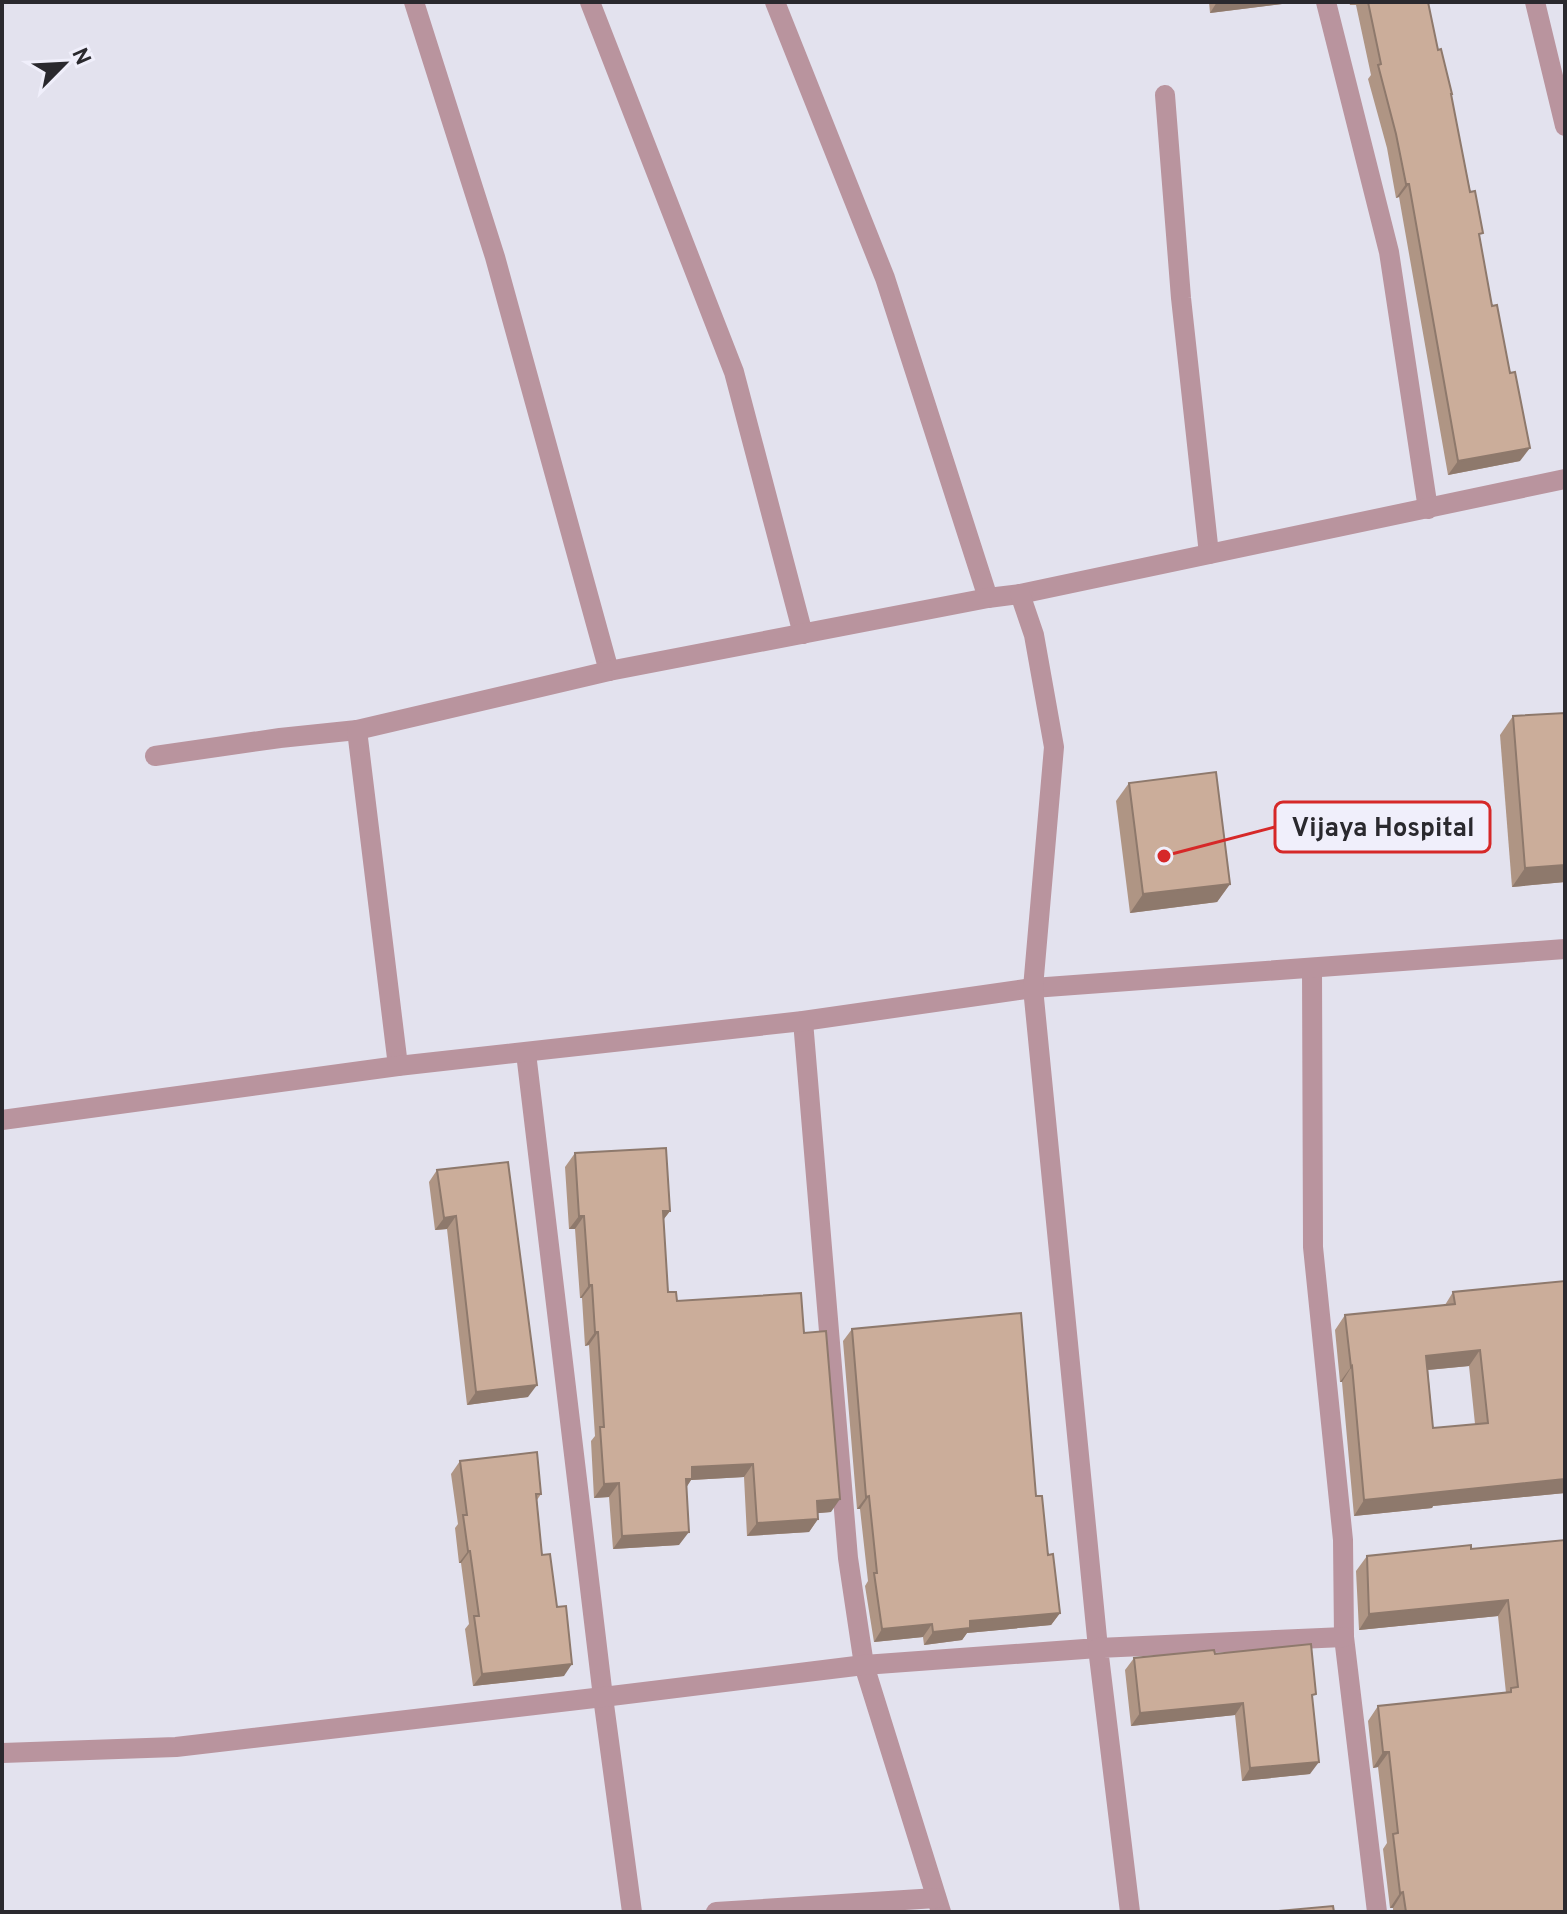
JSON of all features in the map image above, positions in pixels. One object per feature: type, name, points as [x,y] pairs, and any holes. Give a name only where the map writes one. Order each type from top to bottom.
[{"type":"street","points":[[414,2],[495,257],[609,671]]},
{"type":"street","points":[[590,2],[734,372],[803,634]]},
{"type":"street","points":[[775,2],[885,278],[988,598]]},
{"type":"street","points":[[1326,2],[1389,252],[1428,509]]},
{"type":"street","points":[[1535,2],[1565,126]]},
{"type":"street","points":[[1165,95],[1181,298],[1209,554]]},
{"type":"street","points":[[155,756],[357,730],[609,671],[1020,594],[1565,479]]},
{"type":"street","points":[[1020,594],[1034,635],[1054,747],[1033,988],[1098,1648],[1130,1912]]},
{"type":"street","points":[[357,730],[398,1066]]},
{"type":"street","points":[[2,1120],[398,1066],[803,1021],[1033,988],[1565,949]]},
{"type":"street","points":[[1312,968],[1313,1247],[1343,1540],[1344,1637],[1377,1912]]},
{"type":"street","points":[[716,1912],[938,1905],[864,1665],[848,1558],[803,1021]]},
{"type":"street","points":[[526,1053],[603,1697],[632,1912]]},
{"type":"street","points":[[2,1753],[176,1747],[864,1665],[1098,1648],[1344,1637]]},
{"type":"building","points":[[1368,2],[1428,2],[1438,50],[1441,49],[1452,94],[1470,192],[1475,191],[1492,306],[1497,305],[1510,373],[1515,372],[1530,448],[1458,461],[1409,184],[1406,184],[1378,65],[1381,64]]},
{"type":"building","points":[[1565,713],[1565,865],[1525,868],[1513,716]]},
{"type":"building","points":[[1216,772],[1230,884],[1143,894],[1129,783]]},
{"type":"building","points":[[666,1148],[670,1211],[663,1211],[668,1292],[676,1292],[677,1301],[801,1293],[804,1333],[826,1331],[840,1499],[817,1501],[818,1519],[757,1523],[753,1464],[692,1467],[692,1479],[686,1479],[689,1532],[622,1536],[619,1483],[604,1484],[598,1332],[595,1332],[592,1285],[589,1285],[584,1216],[579,1216],[575,1153]]},
{"type":"building","points":[[508,1162],[537,1385],[476,1392],[456,1216],[444,1218],[437,1170]]},
{"type":"building","points":[[1565,1281],[1565,1479],[1364,1500],[1345,1315],[1455,1304],[1453,1292]],"holes":[[[1480,1350],[1488,1423],[1433,1428],[1426,1356]]]},
{"type":"building","points":[[1021,1313],[1036,1496],[1042,1496],[1048,1555],[1053,1554],[1060,1613],[970,1621],[970,1628],[933,1632],[932,1624],[882,1629],[874,1573],[877,1573],[869,1496],[866,1497],[852,1329]]},
{"type":"building","points":[[537,1452],[541,1494],[536,1494],[542,1555],[550,1554],[557,1607],[566,1606],[572,1664],[482,1674],[474,1616],[479,1616],[463,1515],[467,1515],[460,1461]]},
{"type":"building","points":[[1565,1540],[1565,1912],[1406,1912],[1403,1892],[1400,1893],[1393,1834],[1398,1833],[1389,1752],[1383,1752],[1378,1706],[1511,1692],[1511,1688],[1518,1687],[1508,1600],[1369,1614],[1367,1556],[1471,1545],[1471,1549]]},
{"type":"building","points":[[1311,1644],[1316,1694],[1312,1695],[1319,1762],[1250,1768],[1243,1703],[1140,1713],[1134,1658]]},
{"type":"building","points":[[1333,1906],[1334,1912],[1267,1912]]},
{"type":"place","name":"Vijaya Hospital","points":[[1164,856]]}]
